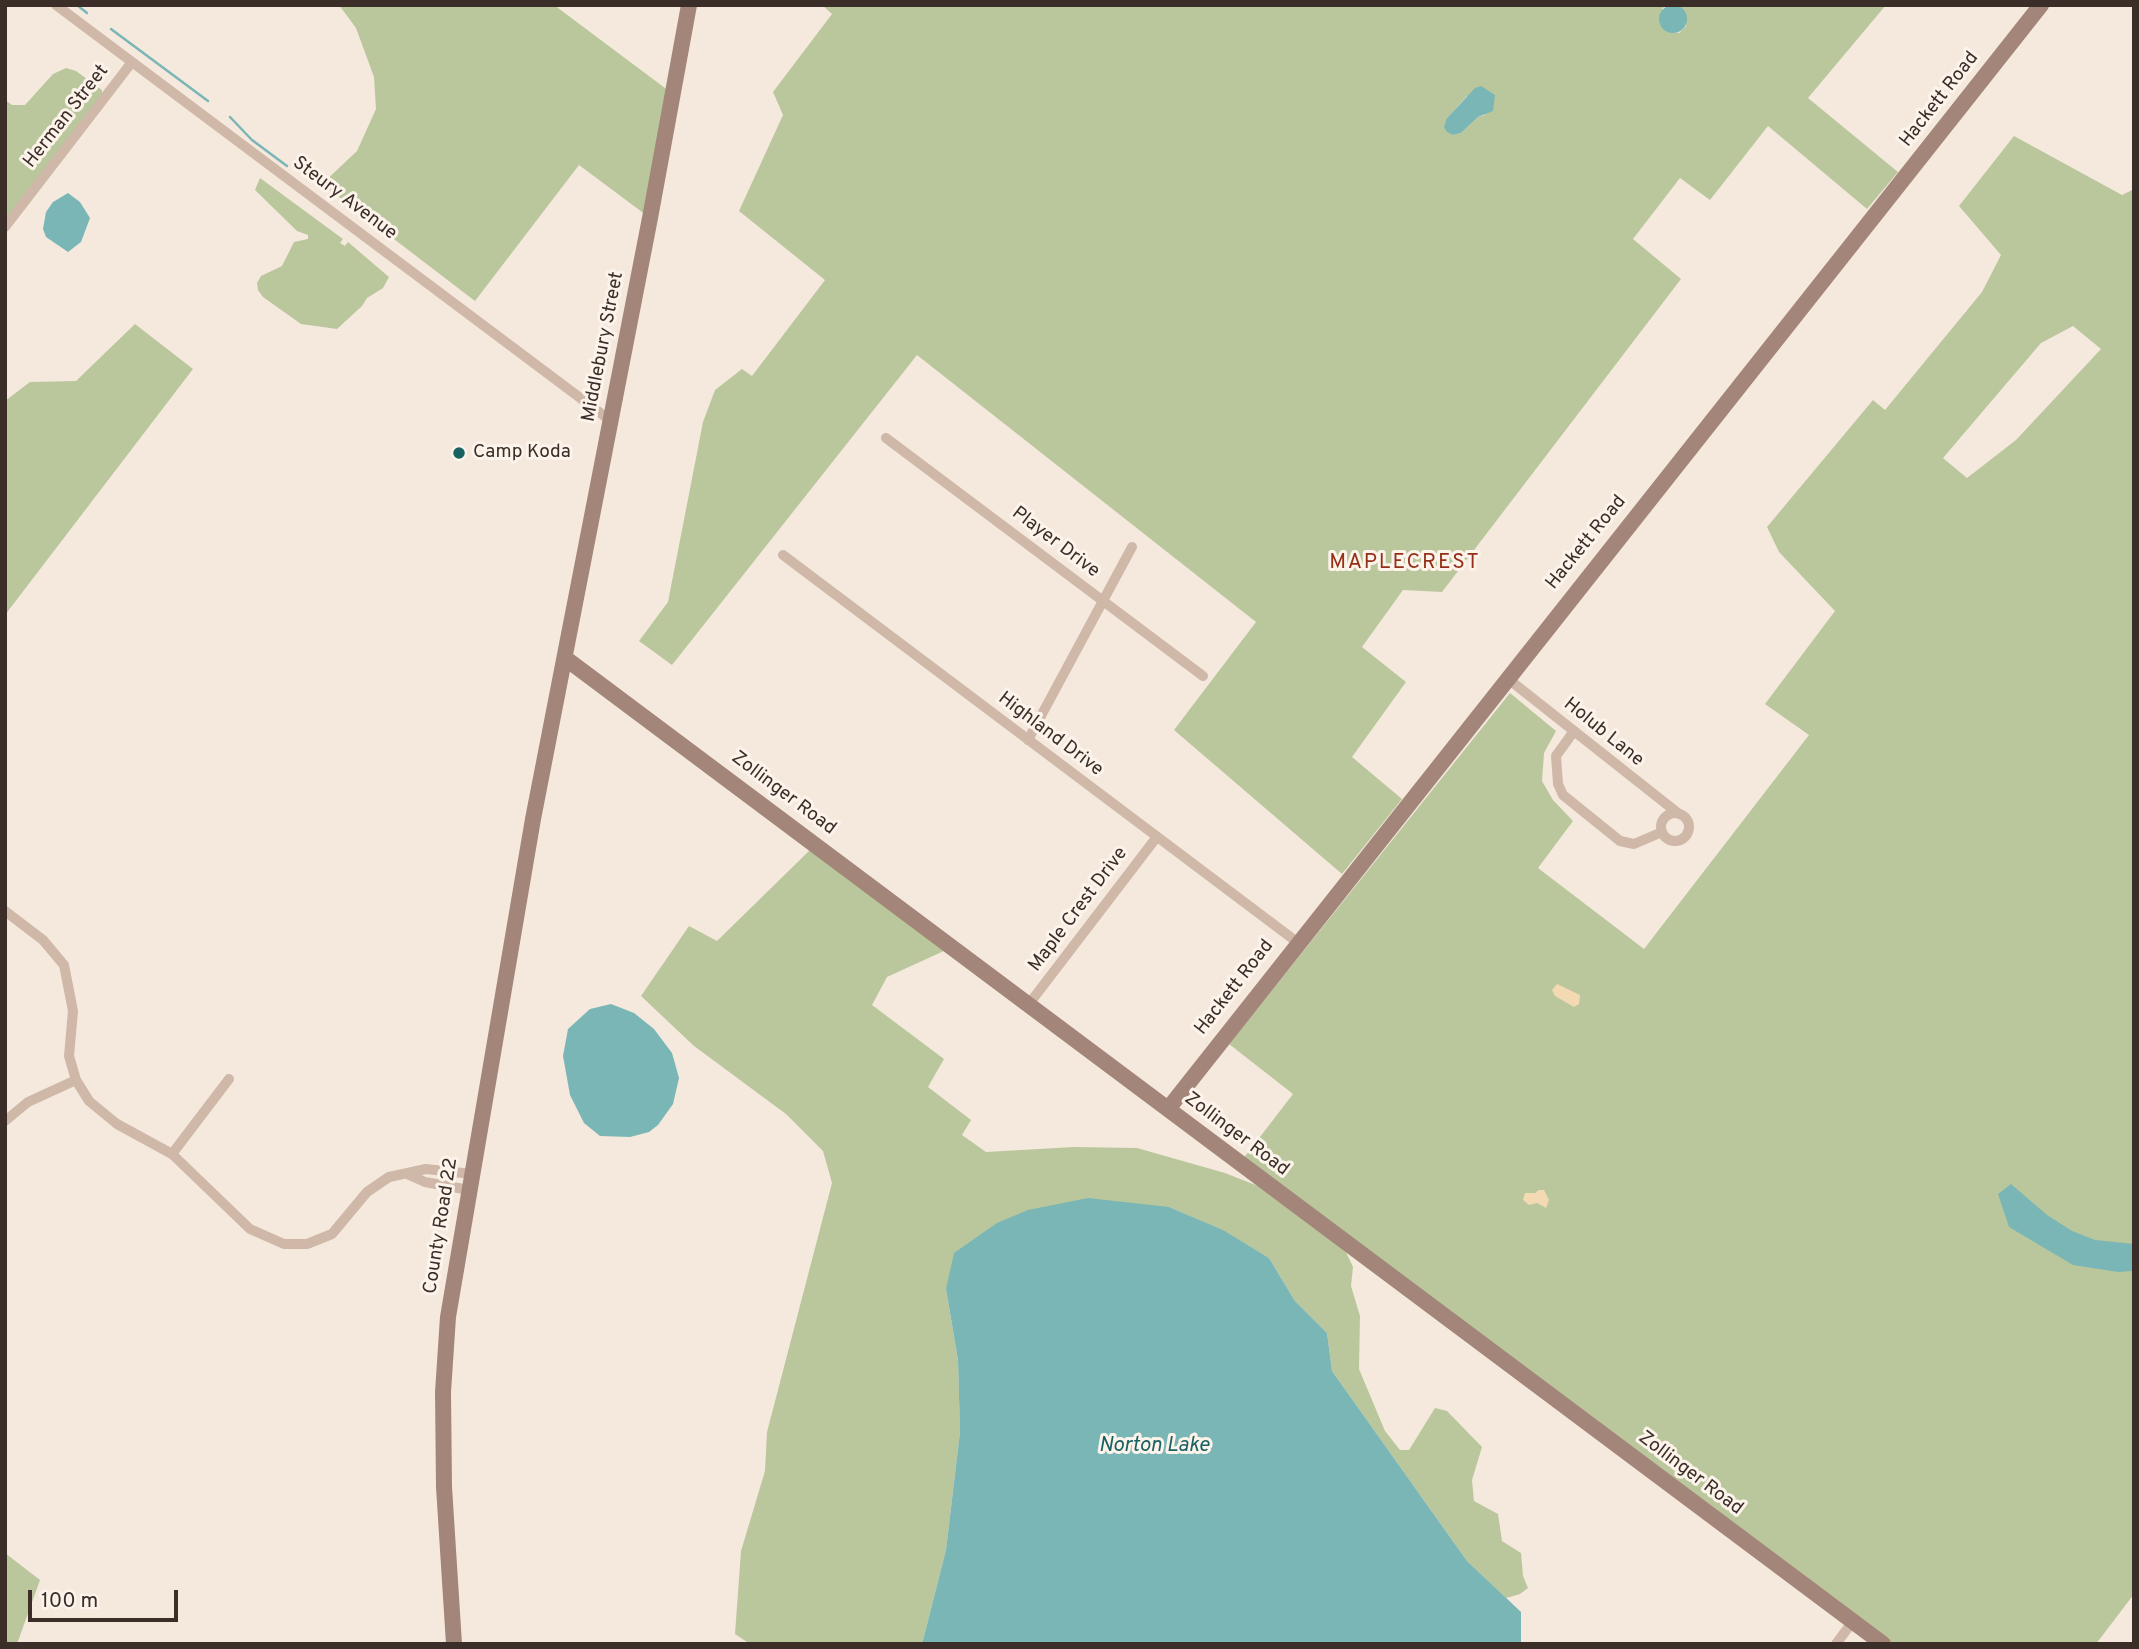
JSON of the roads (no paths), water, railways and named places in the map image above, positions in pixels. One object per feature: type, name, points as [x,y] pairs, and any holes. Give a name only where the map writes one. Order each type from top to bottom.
[{"type":"street","name":"Steury Avenue","points":[[56,5],[611,421]]},
{"type":"street","name":"Middlebury Street","points":[[533,819],[689,5]]},
{"type":"street","name":"Hackett Road","points":[[1168,1109],[1297,942],[2041,5]]},
{"type":"street","name":"Herman Street","points":[[5,227],[132,62]]},
{"type":"street","name":"Player Drive","points":[[886,438],[1203,676]]},
{"type":"street","points":[[1028,740],[1132,547]]},
{"type":"street","name":"Highland Drive","points":[[783,555],[1297,942]]},
{"type":"street","name":"Zollinger Road","points":[[565,657],[1883,1644]]},
{"type":"street","name":"Holub Lane","points":[[1507,678],[1679,814]]},
{"type":"street","points":[[1574,732],[1556,756],[1558,784],[1563,795],[1620,841],[1634,844],[1662,832]]},
{"type":"street","points":[[1679,814],[1688,823],[1686,835],[1674,841],[1662,832],[1661,825],[1666,817],[1679,814]]},
{"type":"street","name":"County Road 22","points":[[454,1644],[447,1569],[444,1379],[448,1317],[533,819]]},
{"type":"street","name":"Maple Crest Drive","points":[[1029,1004],[1156,838]]},
{"type":"street","points":[[5,911],[43,940],[64,965],[73,1012],[69,1056],[76,1080],[99,1112],[172,1154],[250,1229],[284,1244],[307,1244],[332,1234],[377,1184],[426,1169],[470,1182]]},
{"type":"street","points":[[172,1154],[229,1079]]},
{"type":"street","points":[[5,1121],[28,1102],[76,1080]]},
{"type":"street","points":[[1836,1644],[1853,1621]]},
{"type":"water","points":[[1673,5],[1683,9],[1687,19],[1683,29],[1673,33],[1663,29],[1659,19],[1663,9]]},
{"type":"water","points":[[1481,86],[1495,95],[1493,111],[1478,117],[1461,133],[1453,135],[1447,132],[1444,127],[1447,118],[1475,88]]},
{"type":"water","points":[[68,193],[80,202],[90,218],[81,242],[68,252],[46,237],[43,229],[46,212],[53,202]]},
{"type":"water","points":[[611,1004],[634,1013],[654,1029],[672,1053],[679,1078],[673,1104],[658,1125],[649,1132],[630,1137],[600,1136],[584,1123],[570,1095],[563,1056],[568,1029],[590,1009]]},
{"type":"water","points":[[2011,1184],[2047,1215],[2072,1231],[2095,1240],[2134,1244],[2134,1271],[2118,1272],[2073,1265],[2009,1227],[1998,1194]]},
{"type":"water","name":"Norton Lake","points":[[1088,1198],[1169,1207],[1223,1230],[1269,1258],[1295,1301],[1327,1333],[1332,1371],[1467,1561],[1521,1612],[1521,1644],[922,1644],[946,1550],[960,1432],[958,1360],[946,1289],[954,1253],[997,1223],[1028,1210]]},
{"type":"waterway","points":[[77,5],[87,13]]},
{"type":"waterway","points":[[111,29],[208,101]]},
{"type":"waterway","points":[[230,117],[252,140],[287,166]]},
{"type":"place","name":"Camp Koda","points":[[459,453]]},
{"type":"district","name":"MAPLECREST","points":[[1405,564]]}]
